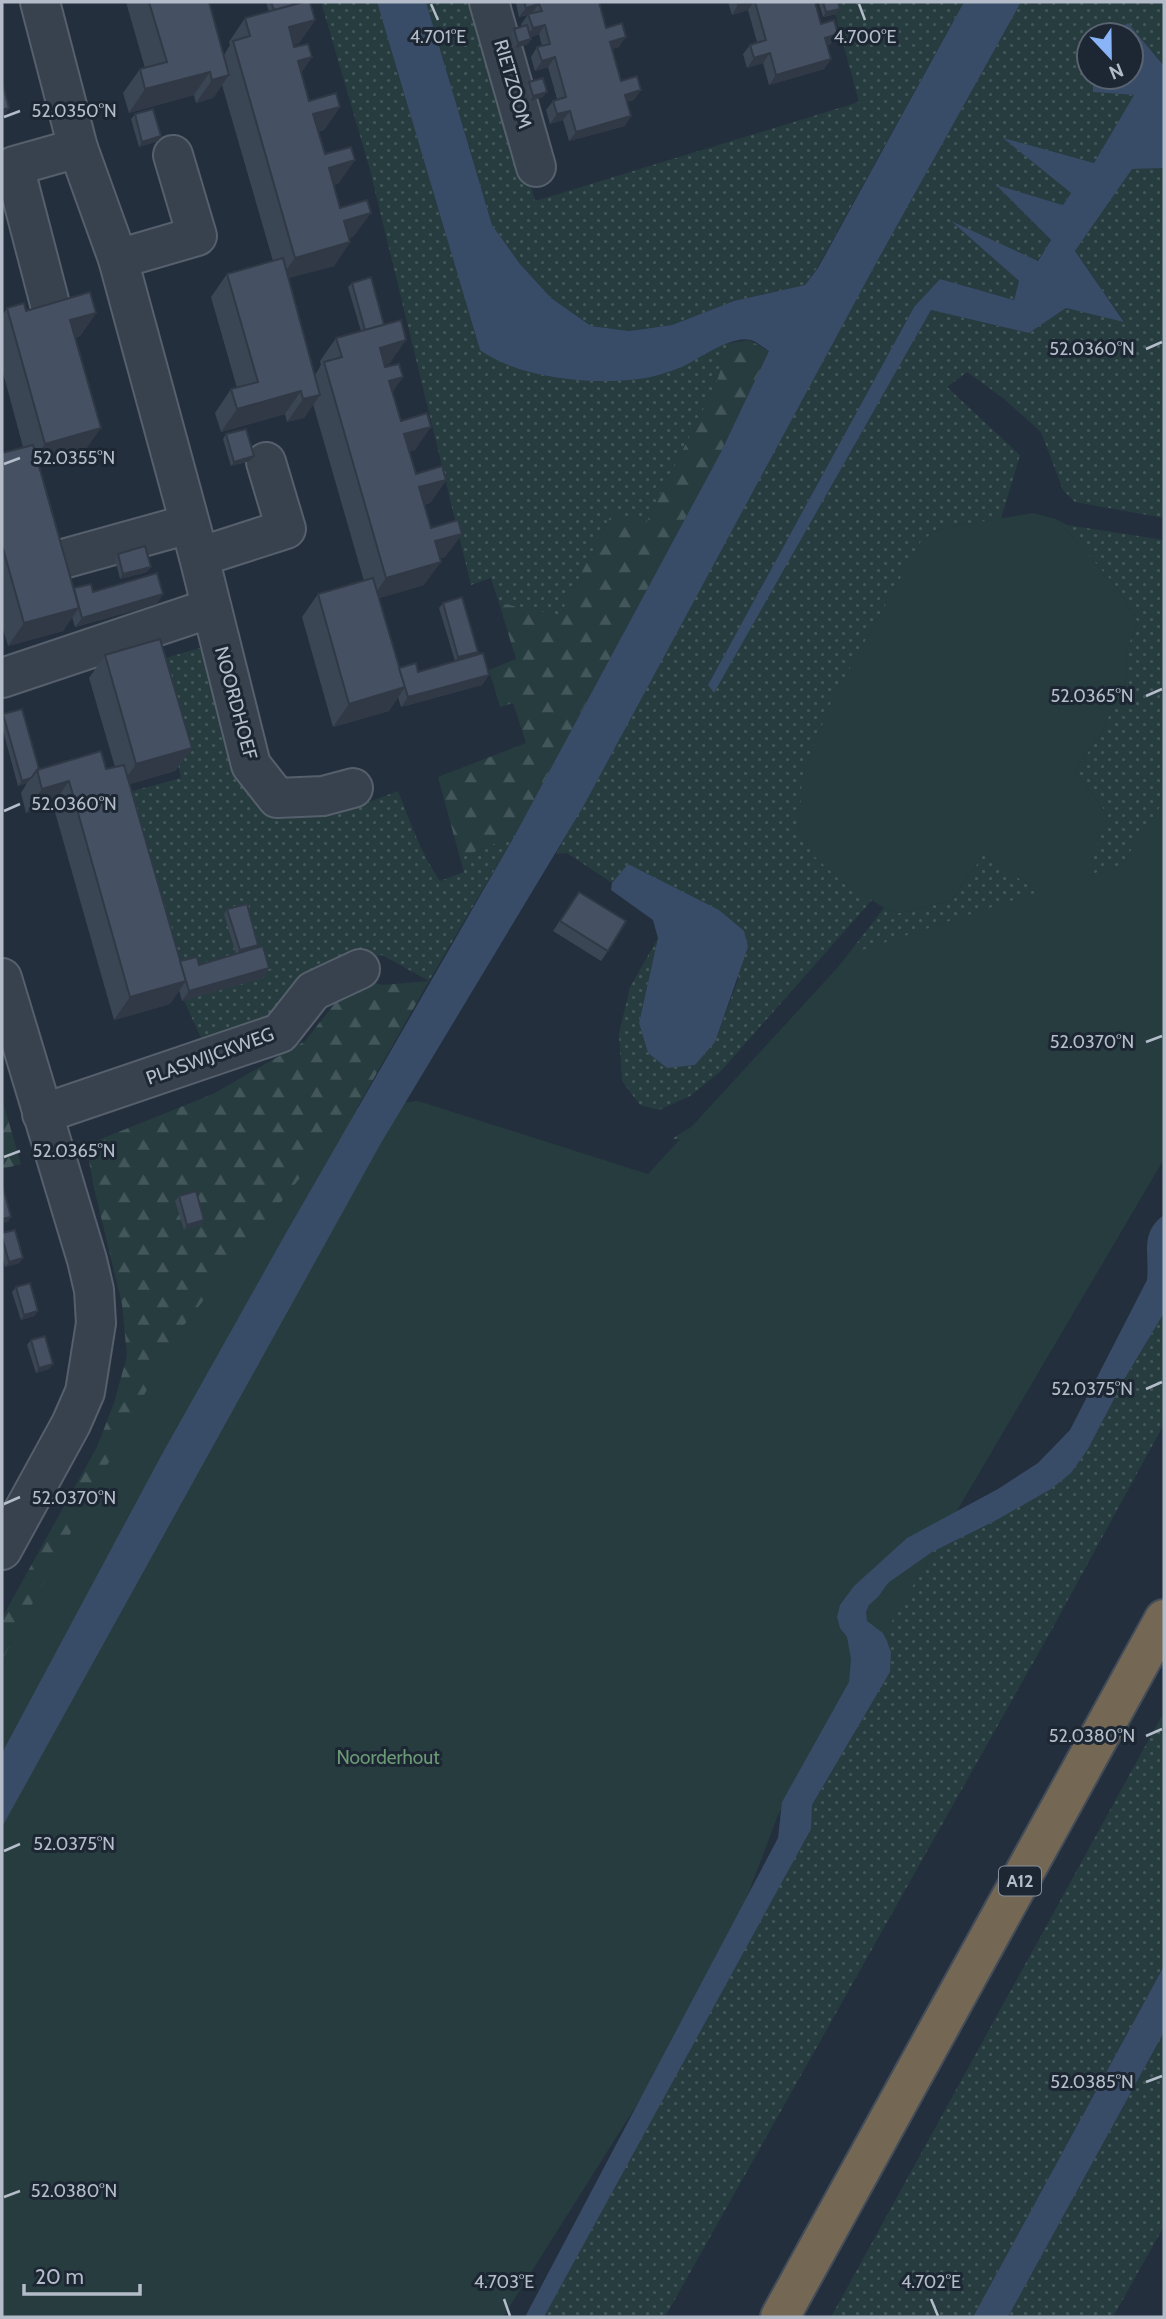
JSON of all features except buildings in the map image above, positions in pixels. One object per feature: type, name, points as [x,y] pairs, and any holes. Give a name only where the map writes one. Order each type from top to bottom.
[{"type":"highway","name":"A12","points":[[780,2317],[1164,1619]]},
{"type":"street","name":"NOORDHOEF","points":[[40,2],[78,148],[118,259],[251,765],[277,798],[323,796],[353,788]]},
{"type":"street","name":"RIETZOOM","points":[[489,2],[536,167]]},
{"type":"street","points":[[51,308],[14,166],[78,148]]},
{"type":"street","points":[[118,259],[197,236],[173,155]]},
{"type":"street","points":[[63,559],[286,529],[266,462]]},
{"type":"street","points":[[2,678],[211,608]]},
{"type":"street","name":"PLASWIJCKWEG","points":[[42,1114],[280,1033],[313,991],[360,969]]},
{"type":"street","points":[[2,978],[87,1260],[94,1290],[96,1322],[85,1392],[71,1424],[2,1550]]},
{"type":"green space","points":[[321,2],[377,2],[480,350],[729,343],[716,384],[646,524],[612,513],[560,616],[499,603],[491,578],[471,585],[369,166]]},
{"type":"green space","points":[[426,2],[479,2],[535,201],[859,102],[832,2],[964,2],[817,268],[805,285],[734,301],[672,325],[629,331],[591,326],[551,298],[520,264],[492,225]]},
{"type":"green space","points":[[1021,2],[1164,2],[1164,66],[1145,43],[1145,21],[1075,21],[1075,91],[1134,95],[1094,164],[1005,139],[1071,193],[1063,205],[997,186],[1051,241],[1037,261],[953,223],[1019,281],[1014,300],[940,279],[914,307],[708,685],[714,692],[931,310],[1029,333],[1066,308],[1124,321],[1075,251],[1132,168],[1164,168],[1164,518],[1075,502],[1063,490],[1041,432],[1003,398],[967,372],[947,387],[1020,455],[1001,519],[938,529],[841,881],[872,900],[721,1071],[690,1096],[659,1110],[640,1105],[622,1081],[619,1034],[630,987],[658,938],[639,1023],[648,1053],[667,1067],[695,1065],[715,1042],[739,977],[628,864],[612,883],[567,853],[556,854]]},
{"type":"green space","points":[[749,340],[769,351],[721,452],[515,835],[460,858],[438,777],[526,743],[513,703],[500,707],[489,670],[516,659],[499,603],[560,615],[612,513],[646,523],[716,384],[729,343]]},
{"type":"green space","name":"Noorderhout","points":[[1033,513],[1056,519],[1116,586],[1138,623],[1126,650],[1128,675],[1100,735],[1075,771],[1107,814],[1088,870],[1079,878],[1121,865],[1164,801],[1164,1159],[778,1815],[716,1979],[503,2317],[2,2317],[2,1660],[173,1339],[355,1108],[418,1101],[648,1174],[850,954],[1038,892],[984,854],[951,901],[898,913],[884,908],[841,881],[814,856],[799,833],[802,777],[831,702],[921,541],[938,529]]},
{"type":"green space","points":[[1056,519],[1067,525],[1164,540],[1164,863],[693,1140],[672,1139],[718,1110],[762,1065],[884,908],[898,913],[951,901],[984,854],[1052,901],[1107,814],[1075,771],[1100,735],[1127,675],[1126,650],[1138,623],[1116,586]]},
{"type":"green space","points":[[200,648],[231,760],[261,808],[284,819],[347,810],[398,791],[422,849],[440,881],[464,872],[460,858],[515,835],[429,981],[382,955],[345,961],[318,975],[262,1020],[204,1044],[173,977],[125,793],[181,778],[155,661]]},
{"type":"green space","points":[[429,981],[286,1233],[2,1753],[2,1618],[97,1447],[114,1403],[127,1356],[122,1304],[86,1145],[213,1094],[305,1041],[340,997],[369,982],[383,985]]},
{"type":"green space","points":[[2,1099],[21,1164],[2,1169]]},
{"type":"green space","points":[[1164,1313],[1164,1424],[1052,1629],[665,2317],[544,2317],[810,1829],[812,1805],[890,1672],[883,1633],[932,1552],[993,1522],[1071,1473],[1088,1449],[1125,1378]]},
{"type":"green space","points":[[1164,1712],[1164,1966],[973,2317],[831,2317]]},
{"type":"green space","points":[[1164,2032],[1164,2226],[1113,2317],[1008,2317]]},
{"type":"water","points":[[377,2],[426,2],[492,225],[520,264],[551,298],[591,326],[629,331],[672,325],[734,301],[805,285],[818,268],[964,2],[1021,2],[874,267],[583,807],[381,1143],[2,1827],[2,1753],[161,1456],[515,835],[721,452],[769,351],[751,340],[743,339],[664,373],[646,378],[605,381],[537,374],[496,360],[480,350]]},
{"type":"water","points":[[1145,43],[1164,66],[1164,168],[1132,169],[1075,251],[1124,322],[1066,308],[1029,333],[931,310],[714,693],[708,685],[914,307],[940,279],[1014,300],[1019,281],[951,221],[1038,261],[1051,240],[996,185],[1063,205],[1071,193],[1003,138],[1094,163],[1134,95],[1093,92],[1145,91]]},
{"type":"water","points":[[628,864],[719,910],[744,931],[748,947],[715,1042],[695,1065],[667,1068],[648,1053],[639,1023],[658,938],[653,920],[611,890],[612,883]]},
{"type":"water","points":[[1164,1215],[1164,1313],[1125,1378],[1088,1449],[1071,1473],[1051,1489],[993,1522],[932,1552],[888,1583],[869,1605],[866,1612],[867,1621],[883,1633],[891,1652],[890,1672],[812,1805],[811,1829],[544,2317],[525,2317],[778,1838],[782,1802],[849,1682],[851,1659],[847,1637],[840,1628],[837,1617],[840,1605],[854,1586],[907,1538],[998,1489],[1038,1463],[1070,1430],[1147,1280],[1148,1237],[1156,1222]]},
{"type":"water","points":[[1164,1966],[1164,2032],[1008,2317],[973,2317]]}]
